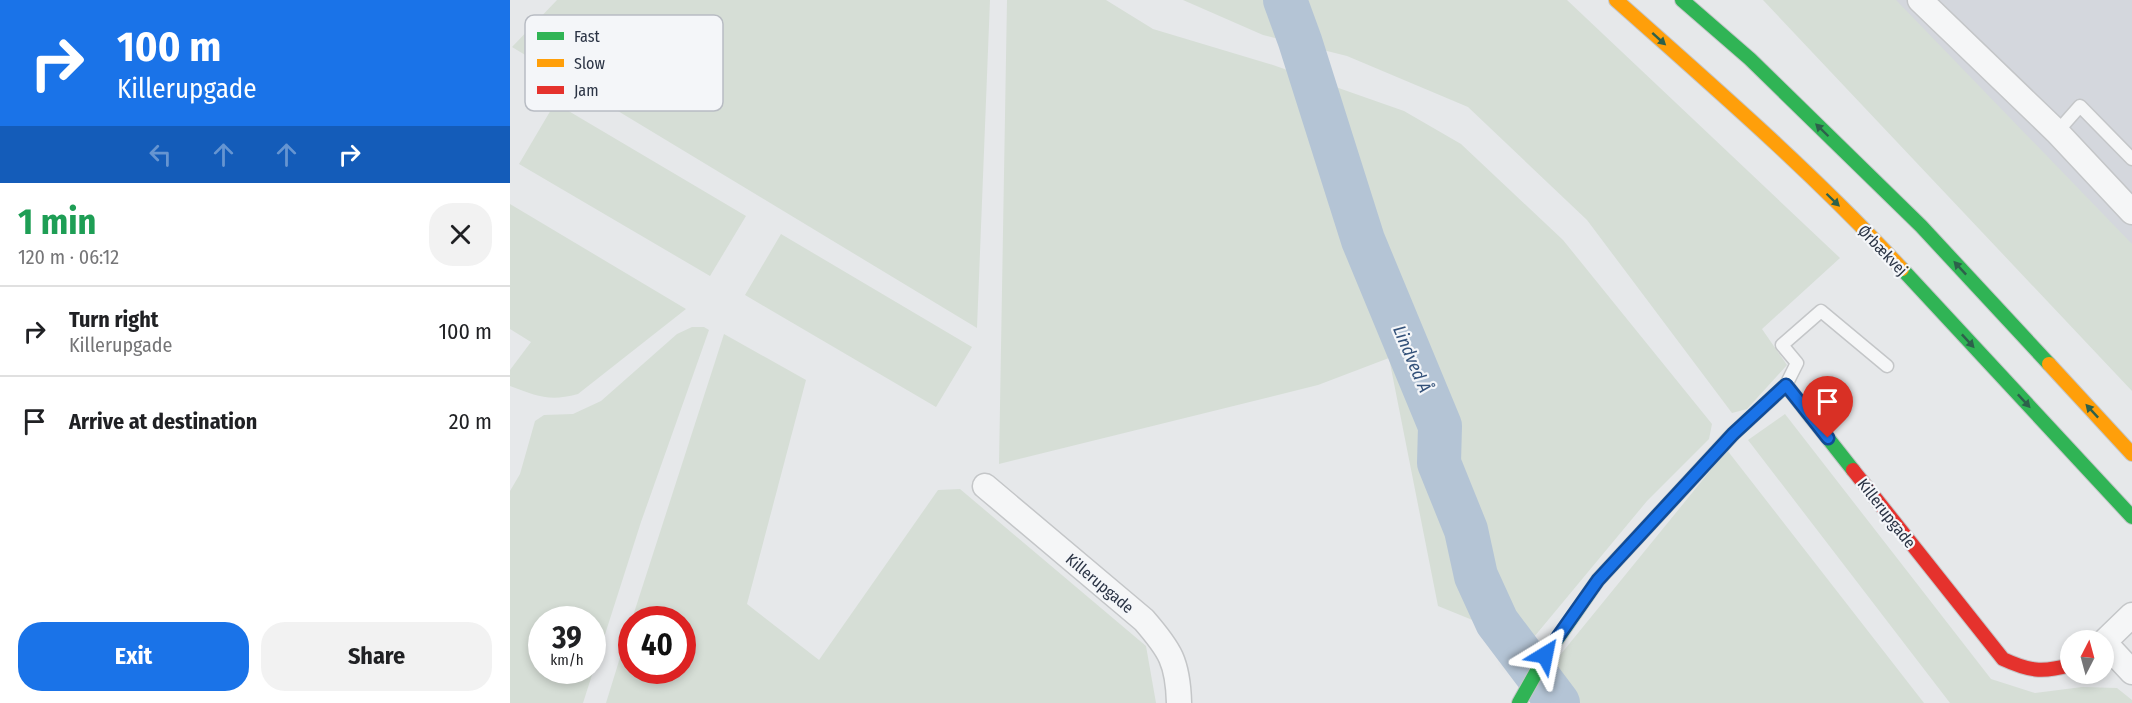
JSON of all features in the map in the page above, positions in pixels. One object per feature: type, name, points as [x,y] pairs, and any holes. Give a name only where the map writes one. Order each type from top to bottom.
[{"type":"main road","name":"Ørbækvej","points":[[1616,0],[1742,112],[1876,241],[2132,517]]},
{"type":"main road","points":[[1682,0],[1750,59],[1921,226],[2132,454]]},
{"type":"main road","points":[[1519,703],[1545,655],[1598,580],[1733,434],[1786,385]]},
{"type":"main road","name":"Killerupgade","points":[[1786,385],[2003,659],[2026,669],[2048,672],[2060,668]]},
{"type":"street","points":[[1920,0],[2057,132],[2132,212]]},
{"type":"street","name":"Killerupgade","points":[[985,486],[1144,620],[1165,644],[1178,676],[1179,703]]},
{"type":"street","points":[[2114,632],[2132,615]]},
{"type":"street","points":[[2114,653],[2132,672]]},
{"type":"lane","points":[[2057,132],[2080,106],[2130,154]]},
{"type":"lane","points":[[1786,385],[1797,363],[1782,345],[1821,310],[1887,366]]},
{"type":"shaded area","points":[[557,0],[990,0],[977,328],[618,111],[723,111],[723,15],[543,15]]},
{"type":"shaded area","points":[[1007,0],[1106,0],[1153,29],[1273,65],[1404,111],[1461,144],[1563,240],[1712,424],[1709,439],[1647,501],[1529,643],[1438,606],[1389,358],[1318,385],[999,464]]},
{"type":"shaded area","points":[[1183,0],[1567,0],[1840,258],[1762,329],[1787,365],[1747,409],[1732,413],[1587,220],[1468,107],[1347,56],[1263,35]]},
{"type":"shaded area","points":[[1763,0],[1896,0],[2132,244],[2132,391]]},
{"type":"shaded area","points":[[1794,0],[2132,0],[2132,375]]},
{"type":"shaded area","points":[[525,33],[525,55],[512,47]]},
{"type":"shaded area","points":[[550,111],[569,111],[746,216],[710,276],[519,164]]},
{"type":"shaded area","points":[[510,204],[686,309],[578,394],[551,398],[510,386],[510,370],[531,342],[510,329]]},
{"type":"shaded area","points":[[781,234],[972,347],[936,407],[745,295]]},
{"type":"shaded area","points":[[692,327],[704,327],[709,330],[641,522],[606,631],[606,606],[528,606],[528,684],[589,684],[583,703],[510,703],[510,491],[520,474],[535,421],[544,415],[573,414],[601,401],[677,334]]},
{"type":"shaded area","points":[[724,334],[806,380],[747,604],[819,660],[938,490],[960,489],[1146,646],[1156,703],[606,703],[618,664],[618,684],[696,684],[696,606],[636,606]]},
{"type":"shaded area","points":[[1785,414],[1991,679],[2035,693],[2082,687],[2117,688],[2132,700],[2132,703],[1950,703],[1748,440]]},
{"type":"shaded area","points":[[1727,450],[1924,703],[1567,703],[1543,676]]},
{"type":"waterway","name":"Lindved Å","points":[[1285,0],[1363,240],[1440,426],[1439,463],[1466,530],[1476,576],[1497,622],[1558,703]]},
{"type":"traffic: fast","points":[[1682,0],[1750,59],[1921,226],[2049,364]]},
{"type":"traffic: fast","points":[[1902,269],[2132,517]]},
{"type":"traffic: fast","points":[[1519,703],[1546,655],[1598,580],[1733,434],[1786,385],[1853,470]]},
{"type":"traffic: slow","points":[[1616,0],[1798,165],[1902,269]]},
{"type":"traffic: slow","points":[[2049,364],[2132,454]]},
{"type":"traffic: jam","points":[[1853,470],[2003,659],[2036,670],[2060,667]]},
{"type":"route","points":[[1545,655],[1598,580],[1733,434],[1786,385],[1828,438]]}]
